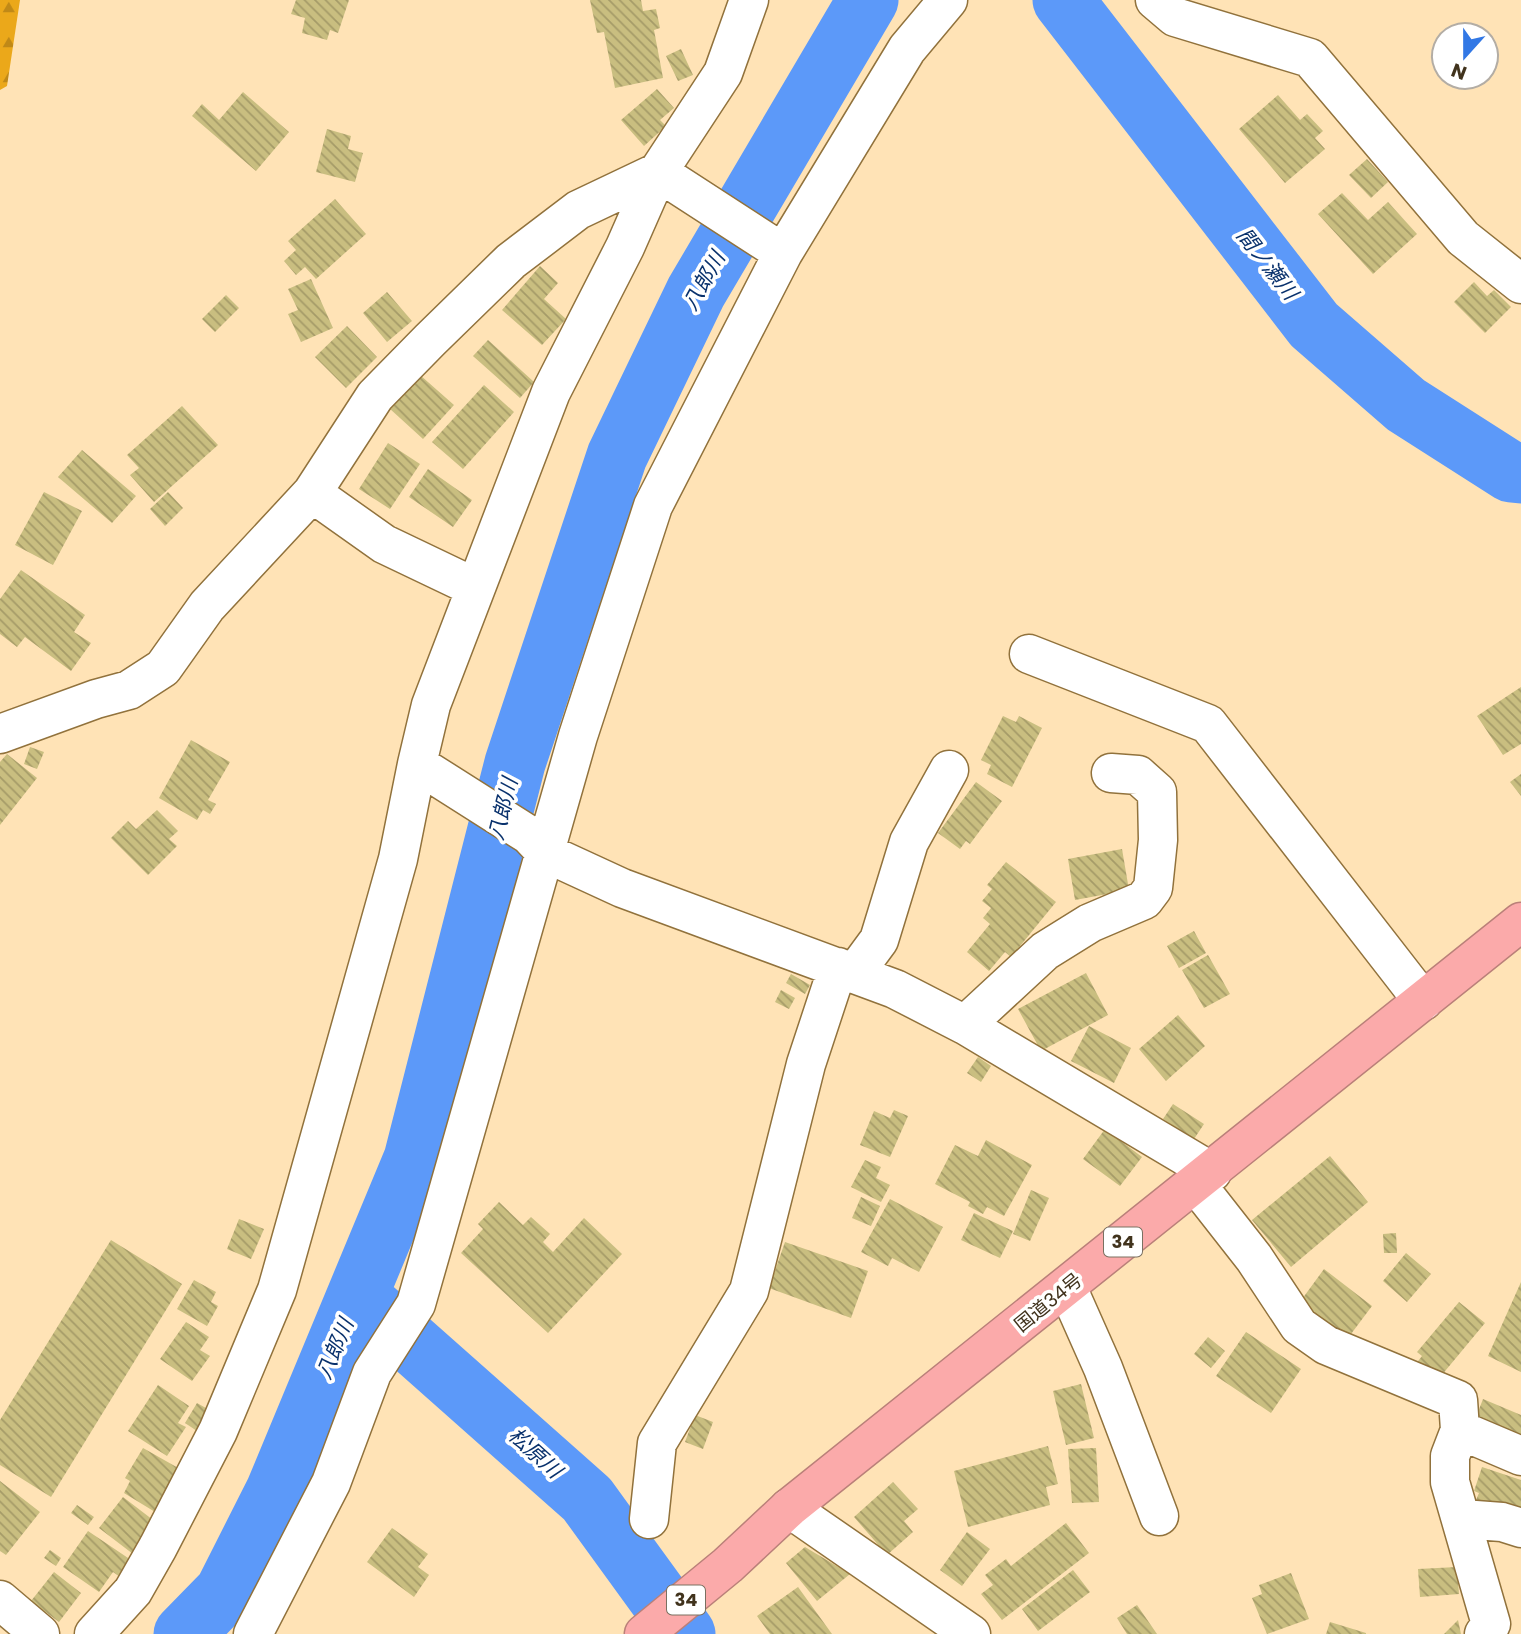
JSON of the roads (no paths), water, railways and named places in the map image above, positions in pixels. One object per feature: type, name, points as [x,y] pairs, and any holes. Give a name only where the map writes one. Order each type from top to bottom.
[{"type":"highway","name":"国道34号","points":[[644,1634],[728,1565],[789,1508],[1521,922]]},
{"type":"street","points":[[94,1634],[132,1591],[158,1546],[218,1431],[277,1290],[425,769],[431,705],[474,587],[551,392],[625,247],[723,73],[749,0]]},
{"type":"street","points":[[253,1634],[331,1483],[372,1373],[416,1304],[538,844],[578,736],[653,506],[783,253],[907,49],[948,0]]},
{"type":"street","points":[[1154,0],[1175,17],[1310,58],[1463,238],[1521,284]]},
{"type":"street","points":[[666,176],[783,253]]},
{"type":"street","points":[[0,734],[96,699],[129,690],[163,668],[207,606],[312,493],[375,396],[511,261],[578,210],[666,176]]},
{"type":"street","points":[[312,493],[384,544],[474,587]]},
{"type":"street","points":[[1029,654],[1208,724],[1423,1001]]},
{"type":"street","points":[[425,769],[538,844],[622,888],[895,989],[964,1025],[1204,1178],[1299,1326],[1326,1345],[1458,1400],[1460,1430],[1450,1456],[1450,1482],[1491,1624],[1483,1634]]},
{"type":"street","points":[[649,1519],[657,1443],[749,1291],[806,1064],[846,971],[878,940],[909,842],[949,770]]},
{"type":"street","points":[[964,1025],[1045,951],[1090,923],[1144,900],[1153,888],[1158,840],[1157,792],[1139,775],[1111,773]]},
{"type":"street","points":[[1067,1287],[1103,1368],[1159,1516]]},
{"type":"street","points":[[1460,1430],[1521,1456]]},
{"type":"street","points":[[789,1508],[971,1634]]},
{"type":"street","points":[[1462,1519],[1502,1522],[1521,1528]]},
{"type":"street","points":[[0,1600],[40,1634]]},
{"type":"waterway","name":"八郎川","points":[[184,1634],[225,1592],[276,1491],[414,1159],[515,763],[617,456],[696,292],[868,0]]},
{"type":"waterway","name":"間ノ瀬川","points":[[1063,0],[1314,325],[1406,405],[1511,472],[1521,473]]},
{"type":"waterway","name":"松原川","points":[[358,1296],[587,1499],[685,1634]]}]
